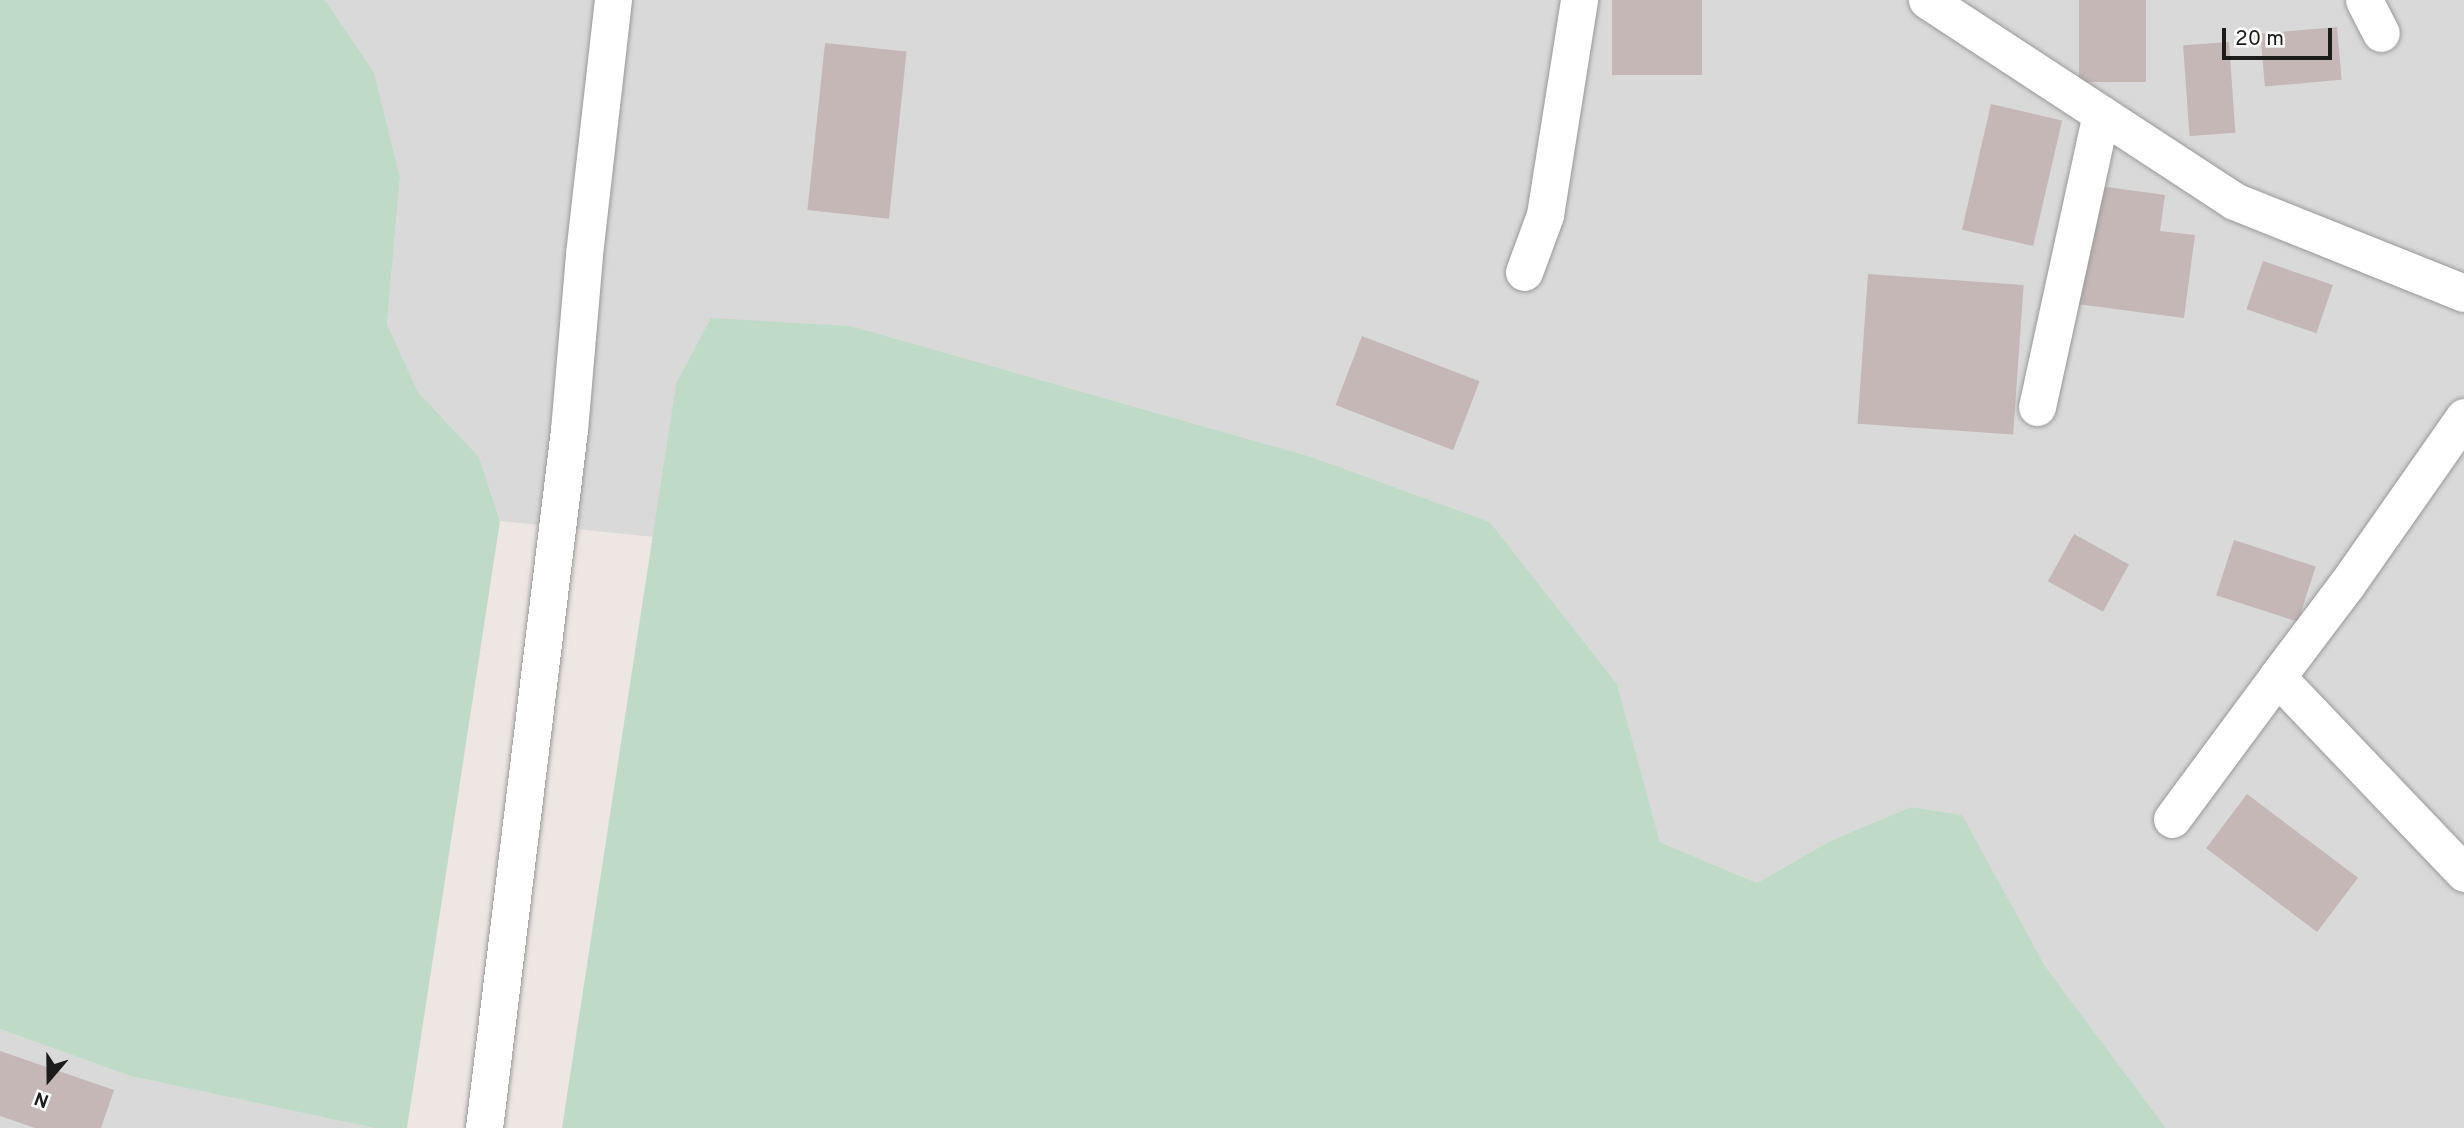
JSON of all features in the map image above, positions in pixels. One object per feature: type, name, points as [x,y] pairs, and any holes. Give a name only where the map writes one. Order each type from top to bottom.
[{"type":"street","points":[[484,1128],[569,430],[584,254],[613,0]]},
{"type":"street","points":[[1524,272],[1545,215],[1579,0]]},
{"type":"street","points":[[1927,0],[2234,201],[2464,293]]},
{"type":"street","points":[[2364,0],[2381,33]]},
{"type":"street","points":[[2037,407],[2101,114]]},
{"type":"street","points":[[2172,819],[2347,584],[2464,417]]},
{"type":"street","points":[[2277,677],[2464,873]]},
{"type":"shaded area","points":[[325,0],[2464,0],[2464,1128],[2166,1128],[2045,966],[1961,815],[1911,807],[1830,841],[1757,883],[1660,842],[1617,684],[1490,522],[1312,457],[851,326],[676,384],[654,537],[500,521],[479,457],[418,392],[387,324],[400,177],[374,72]]},
{"type":"shaded area","points":[[0,1029],[130,1076],[374,1128],[0,1128]]},
{"type":"green space","points":[[0,0],[325,0],[374,72],[400,177],[387,324],[418,392],[479,457],[500,521],[407,1128],[374,1128],[130,1076],[0,1029]]},
{"type":"green space","points":[[711,318],[851,326],[1312,457],[1490,522],[1617,684],[1660,842],[1757,883],[1830,841],[1911,807],[1962,815],[2045,966],[2166,1128],[562,1128],[676,384]]},
{"type":"building","points":[[1612,0],[1702,0],[1702,75],[1612,75]]},
{"type":"building","points":[[2079,0],[2146,0],[2146,82],[2079,82]]},
{"type":"building","points":[[2337,27],[2342,80],[2265,87],[2260,34]]},
{"type":"building","points":[[2229,42],[2235,133],[2189,136],[2183,45]]},
{"type":"building","points":[[825,43],[907,52],[889,219],[807,210]]},
{"type":"building","points":[[1991,104],[2062,120],[2033,246],[1962,230]]},
{"type":"building","points":[[2093,185],[2165,195],[2160,231],[2195,235],[2184,318],[2077,304]]},
{"type":"building","points":[[2263,261],[2333,285],[2316,333],[2246,309]]},
{"type":"building","points":[[1868,274],[2024,285],[2013,435],[1858,424]]},
{"type":"building","points":[[1362,336],[1480,381],[1453,450],[1335,405]]},
{"type":"building","points":[[2074,534],[2129,565],[2103,612],[2048,581]]},
{"type":"building","points":[[2234,540],[2316,567],[2298,622],[2216,595]]},
{"type":"building","points":[[2247,794],[2358,878],[2317,932],[2206,848]]},
{"type":"building","points":[[0,1051],[114,1090],[101,1128],[35,1128],[0,1116]]}]
